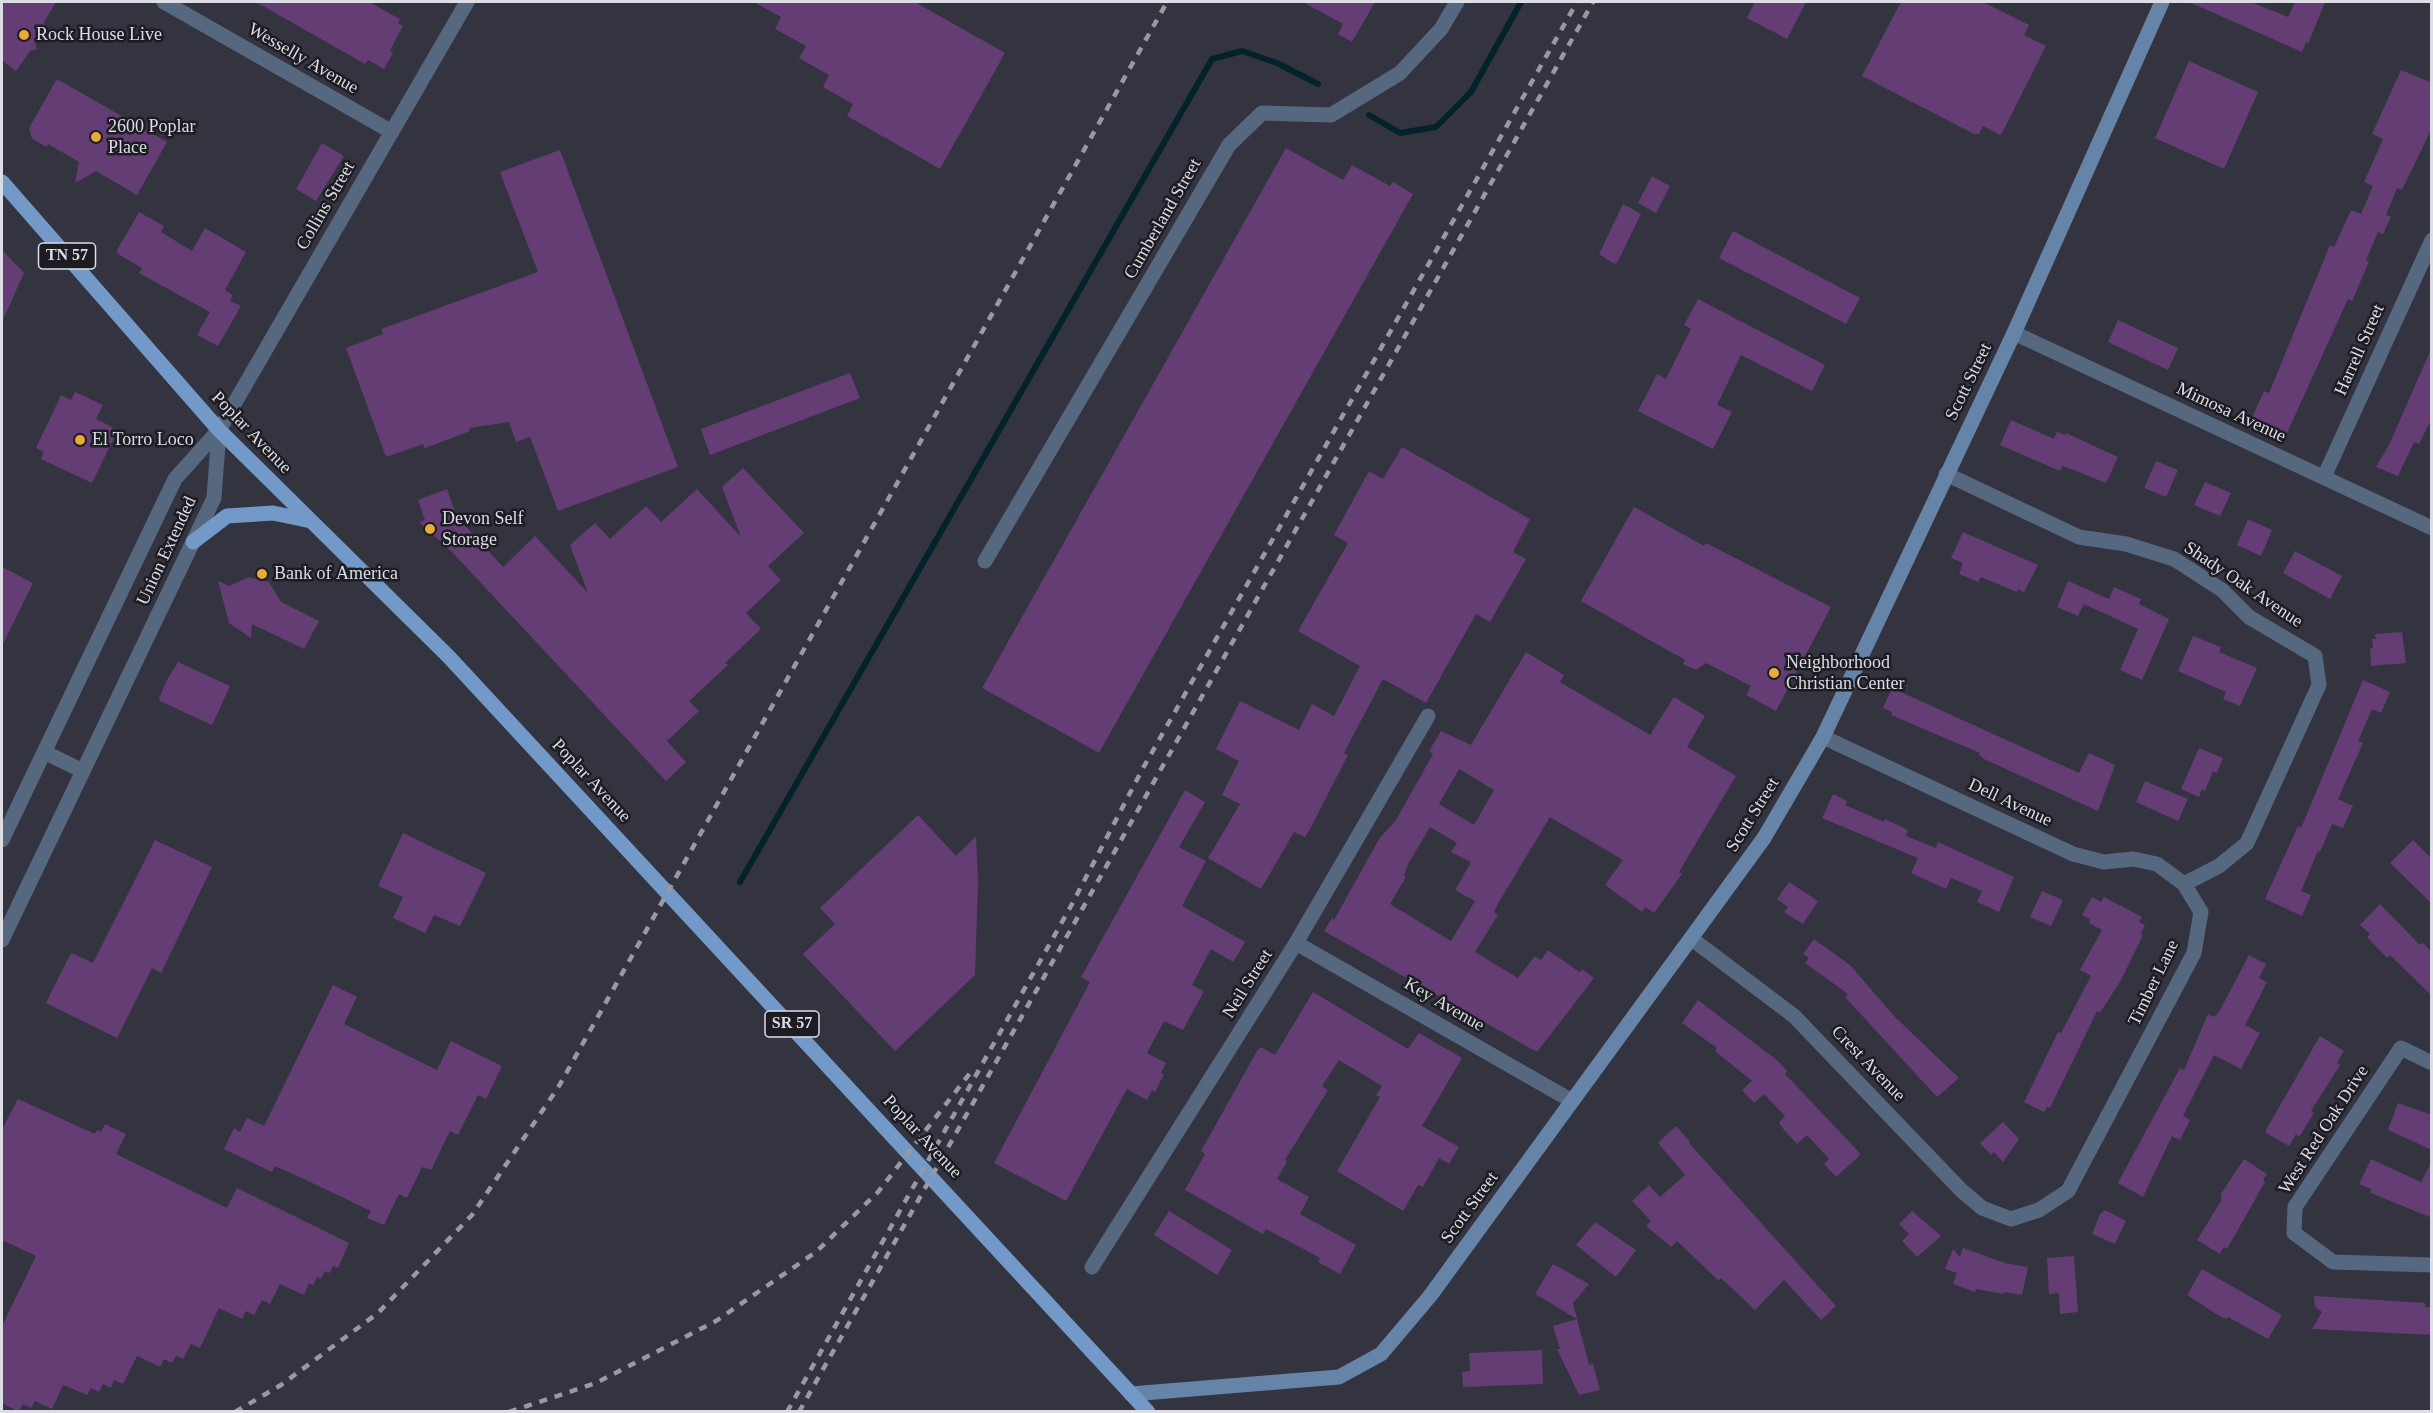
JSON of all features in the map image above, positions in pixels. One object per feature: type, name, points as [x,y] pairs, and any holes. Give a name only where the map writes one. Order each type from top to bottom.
[{"type":"main road","name":"Scott Street","points":[[1131,1394],[1339,1377],[1381,1354],[1430,1296],[1764,838],[1823,737],[2014,333],[2162,2]]},
{"type":"main road","name":"Poplar Avenue","points":[[2,182],[219,430],[449,657],[776,1007],[1148,1412]]},
{"type":"main road","points":[[193,542],[227,516],[273,513],[311,521]]},
{"type":"street","name":"Wesselly Avenue","points":[[164,2],[392,132]]},
{"type":"street","name":"Collins Street","points":[[219,430],[467,2]]},
{"type":"street","name":"Cumberland Street","points":[[985,561],[1229,145],[1262,113],[1331,115],[1400,73],[1441,29],[1457,2]]},
{"type":"street","name":"Harrell Street","points":[[2324,477],[2432,240]]},
{"type":"street","name":"Mimosa Avenue","points":[[2014,333],[2432,528]]},
{"type":"street","name":"Union Extended","points":[[2,940],[214,498],[219,430]]},
{"type":"street","name":"Union Extended","points":[[2,840],[176,479],[219,430]]},
{"type":"street","name":"Shady Oak Avenue","points":[[1946,474],[2079,537],[2126,544],[2174,559],[2222,590],[2249,617],[2315,656],[2319,685],[2247,843],[2219,866],[2184,884]]},
{"type":"street","name":"Neil Street","points":[[1092,1267],[1296,943],[1428,716]]},
{"type":"street","name":"Dell Avenue","points":[[1823,737],[2073,854],[2104,862],[2133,859],[2157,864],[2184,884]]},
{"type":"street","points":[[44,752],[83,771]]},
{"type":"street","name":"Timber Lane","points":[[2011,1219],[2039,1210],[2068,1191],[2194,953],[2201,912],[2184,884]]},
{"type":"street","name":"Crest Avenue","points":[[1692,939],[1794,1016],[1961,1190],[1982,1208],[2011,1219]]},
{"type":"street","name":"Key Avenue","points":[[1296,943],[1572,1101]]},
{"type":"street","name":"West Red Oak Drive","points":[[2432,1063],[2401,1048],[2295,1207],[2294,1233],[2333,1262],[2432,1265]]},
{"type":"building","name":"Rock House Live","points":[[5,2],[56,2],[44,22],[47,40],[35,42],[37,49],[30,51],[16,71],[2,60],[2,8]]},
{"type":"building","points":[[256,2],[369,2],[400,19],[398,23],[403,26],[390,50],[393,53],[384,69],[368,60],[365,64]]},
{"type":"building","points":[[754,2],[915,2],[1005,53],[940,169],[847,116],[853,104],[823,87],[829,75],[799,58],[806,46],[775,29],[781,17]]},
{"type":"building","points":[[1303,2],[1375,2],[1352,42],[1338,34],[1343,24]]},
{"type":"building","points":[[1755,2],[1806,2],[1787,39],[1747,18]]},
{"type":"building","points":[[1901,2],[1983,2],[2029,25],[2024,35],[2046,46],[2001,135],[1983,126],[1979,134],[1974,134],[1862,76]]},
{"type":"building","points":[[2189,2],[2251,2],[2288,17],[2295,2],[2325,2],[2308,44],[2306,42],[2302,52]]},
{"type":"building","points":[[2189,61],[2258,92],[2224,169],[2155,138]]},
{"type":"building","points":[[2401,70],[2432,83],[2432,128],[2402,190],[2397,188],[2386,215],[2391,217],[2383,234],[2378,232],[2366,260],[2369,262],[2352,301],[2348,299],[2287,433],[2252,418],[2264,391],[2269,393],[2330,245],[2334,247],[2351,210],[2361,214],[2373,186],[2364,182],[2383,139],[2372,134]]},
{"type":"building","name":"2600 Poplar Place","points":[[57,79],[167,142],[137,195],[96,171],[75,183],[79,162],[48,144],[47,147],[32,139],[29,128]]},
{"type":"building","points":[[322,143],[344,156],[316,201],[296,189]]},
{"type":"building","points":[[1286,148],[1343,180],[1352,165],[1390,186],[1393,182],[1413,194],[1099,753],[982,688]]},
{"type":"building","points":[[560,150],[678,467],[558,511],[530,437],[516,442],[509,422],[469,428],[470,431],[425,448],[423,444],[386,457],[346,348],[383,334],[381,329],[538,272],[500,172]]},
{"type":"building","points":[[1652,176],[1670,186],[1656,213],[1638,203]]},
{"type":"building","points":[[1623,204],[1641,214],[1617,263],[1614,264],[1599,254]]},
{"type":"building","points":[[139,212],[164,226],[161,232],[192,251],[205,228],[246,252],[225,290],[233,295],[230,301],[241,306],[218,346],[197,335],[210,312],[139,273],[142,268],[118,254],[117,250]]},
{"type":"building","points":[[1733,231],[1860,298],[1846,324],[1719,258]]},
{"type":"building","points":[[2,250],[24,273],[2,322]]},
{"type":"building","points":[[1698,299],[1825,365],[1812,391],[1741,355],[1717,405],[1732,412],[1713,449],[1638,411],[1657,374],[1666,379],[1691,329],[1684,325]]},
{"type":"building","points":[[2118,320],[2178,348],[2168,370],[2108,342]]},
{"type":"building","points":[[2432,347],[2432,418],[2419,444],[2414,442],[2398,476],[2376,467],[2389,445]]},
{"type":"building","points":[[850,373],[860,398],[710,455],[701,429]]},
{"type":"building","points":[[75,392],[103,405],[96,419],[112,427],[115,436],[92,483],[41,459],[44,452],[36,448],[61,395],[71,400]]},
{"type":"building","points":[[2011,420],[2054,439],[2057,432],[2065,435],[2066,433],[2118,457],[2106,483],[2063,466],[2060,471],[2000,445]]},
{"type":"building","points":[[1402,447],[1530,519],[1513,552],[1526,559],[1490,622],[1476,614],[1426,703],[1383,679],[1344,753],[1348,755],[1310,829],[1305,837],[1294,832],[1261,889],[1208,858],[1240,804],[1222,795],[1239,761],[1216,749],[1240,701],[1299,730],[1312,704],[1334,716],[1360,666],[1298,631],[1348,543],[1334,535],[1369,471],[1383,479]]},
{"type":"building","points":[[2156,461],[2178,470],[2166,497],[2144,488]]},
{"type":"building","points":[[743,468],[804,533],[768,566],[781,580],[746,613],[761,629],[725,663],[728,665],[689,701],[699,711],[667,741],[686,762],[666,781],[452,552],[419,522],[425,520],[418,500],[447,489],[457,517],[503,567],[535,536],[588,593],[570,545],[595,523],[610,539],[646,506],[661,522],[697,489],[741,537],[722,487]]},
{"type":"building","points":[[2205,482],[2231,493],[2220,516],[2194,505]]},
{"type":"building","points":[[1634,507],[1704,546],[1706,543],[1831,607],[1776,711],[1746,695],[1751,686],[1706,663],[1696,670],[1683,664],[1685,660],[1581,601]]},
{"type":"building","points":[[2248,519],[2272,530],[2261,556],[2237,545]]},
{"type":"building","points":[[1963,532],[2038,565],[2024,592],[2018,589],[2017,592],[1981,577],[1978,582],[1959,574],[1963,563],[1951,558]]},
{"type":"building","points":[[2295,551],[2342,576],[2330,599],[2283,573]]},
{"type":"building","points":[[2,567],[33,583],[2,646]]},
{"type":"building","points":[[249,577],[269,582],[281,602],[319,621],[304,649],[252,624],[251,638],[229,623],[218,581],[229,586]]},
{"type":"building","points":[[2068,581],[2109,599],[2114,587],[2141,599],[2139,604],[2169,619],[2142,680],[2120,670],[2138,629],[2084,604],[2078,616],[2057,607]]},
{"type":"building","points":[[2402,632],[2406,663],[2371,666],[2370,649],[2373,648],[2372,639],[2376,639],[2375,634]]},
{"type":"building","points":[[2193,636],[2221,647],[2219,652],[2257,668],[2240,706],[2223,699],[2226,692],[2178,671]]},
{"type":"building","points":[[1526,652],[1564,675],[1560,682],[1650,735],[1674,697],[1705,716],[1687,747],[1736,776],[1679,872],[1682,874],[1654,913],[1645,907],[1642,912],[1605,885],[1623,860],[1550,817],[1499,902],[1494,912],[1498,915],[1475,952],[1518,978],[1535,956],[1541,960],[1548,950],[1575,969],[1580,972],[1582,969],[1594,978],[1537,1052],[1324,931],[1332,918],[1334,920],[1379,839],[1396,820],[1433,754],[1429,751],[1441,731],[1471,745]],"holes":[[[1459,769],[1494,790],[1474,825],[1439,804]],[[1430,827],[1457,843],[1451,852],[1471,862],[1455,890],[1475,901],[1451,941],[1390,904],[1406,877],[1404,875],[1408,864]]]},
{"type":"building","points":[[178,662],[230,686],[212,725],[160,701],[159,698],[167,680]]},
{"type":"building","points":[[2363,680],[2390,692],[2381,713],[2372,709],[2358,741],[2363,743],[2338,799],[2353,806],[2343,828],[2332,824],[2320,852],[2318,851],[2301,891],[2311,895],[2302,916],[2265,899],[2298,826],[2301,828]]},
{"type":"building","points":[[1892,688],[2079,773],[2089,753],[2115,765],[2098,811],[1984,759],[1979,755],[1980,753],[1891,715],[1892,712],[1883,708]]},
{"type":"building","points":[[2199,748],[2223,758],[2217,773],[2213,771],[2205,791],[2202,789],[2199,797],[2181,789]]},
{"type":"building","points":[[2145,781],[2188,799],[2178,821],[2136,802]]},
{"type":"building","points":[[1185,790],[1205,802],[1179,847],[1206,861],[1182,906],[1245,942],[1233,962],[1211,949],[1192,985],[1204,991],[1183,1030],[1164,1021],[1147,1053],[1166,1063],[1161,1073],[1164,1074],[1155,1092],[1152,1090],[1147,1100],[1127,1089],[1066,1201],[994,1163],[1090,982],[1081,977]]},
{"type":"building","points":[[1833,794],[1847,801],[1845,805],[1908,830],[1906,836],[1936,848],[1938,842],[2014,877],[1999,912],[1977,902],[1982,891],[1951,878],[1946,889],[1911,873],[1918,858],[1822,818]]},
{"type":"building","points":[[918,815],[956,856],[976,836],[978,881],[975,975],[895,1051],[803,954],[835,924],[820,908]]},
{"type":"building","points":[[403,833],[486,873],[460,926],[434,915],[425,933],[393,918],[403,897],[378,886]]},
{"type":"building","points":[[155,840],[212,867],[161,973],[152,968],[117,1038],[46,1003],[72,953],[93,963]]},
{"type":"building","points":[[2413,840],[2432,859],[2432,904],[2390,863]]},
{"type":"building","points":[[1789,882],[1818,901],[1803,924],[1784,912],[1788,907],[1777,899]]},
{"type":"building","points":[[2042,891],[2063,900],[2051,926],[2030,917]]},
{"type":"building","points":[[2092,897],[2101,902],[2104,897],[2142,917],[2139,922],[2145,925],[2141,934],[2143,935],[2121,980],[2100,1013],[2097,1011],[2050,1108],[2047,1107],[2044,1112],[2024,1102],[2058,1032],[2061,1033],[2091,976],[2080,970],[2102,930],[2089,923],[2090,919],[2082,915]]},
{"type":"building","points":[[2380,904],[2419,944],[2423,943],[2432,952],[2432,996],[2390,955],[2387,958],[2367,937],[2370,934],[2360,925]]},
{"type":"building","points":[[1814,939],[1850,965],[1895,1017],[1959,1078],[1937,1097],[1845,997],[1848,994],[1805,963],[1809,958],[1803,954]]},
{"type":"building","points":[[2249,955],[2266,964],[2259,978],[2267,982],[2245,1025],[2260,1033],[2241,1069],[2214,1055],[2183,1116],[2190,1120],[2180,1140],[2172,1136],[2143,1197],[2118,1183],[2180,1068],[2184,1070],[2208,1014],[2214,1017],[2219,1012]]},
{"type":"building","points":[[333,985],[357,997],[344,1024],[437,1070],[451,1041],[502,1066],[486,1099],[478,1095],[458,1135],[450,1131],[431,1170],[422,1167],[407,1198],[399,1194],[384,1225],[367,1218],[371,1211],[306,1180],[275,1166],[272,1172],[224,1149],[234,1128],[240,1132],[247,1118],[264,1126]]},
{"type":"building","points":[[1313,992],[1408,1049],[1419,1033],[1462,1058],[1422,1126],[1459,1147],[1449,1164],[1439,1158],[1423,1187],[1418,1185],[1403,1211],[1337,1171],[1380,1097],[1376,1095],[1382,1086],[1339,1060],[1322,1086],[1328,1090],[1285,1160],[1287,1162],[1277,1179],[1309,1197],[1300,1214],[1356,1245],[1340,1274],[1318,1262],[1320,1258],[1266,1229],[1263,1234],[1185,1190],[1205,1154],[1201,1151],[1257,1051],[1261,1047],[1275,1055]]},
{"type":"building","points":[[1698,1000],[1778,1061],[1787,1071],[1785,1074],[1857,1150],[1860,1154],[1857,1158],[1836,1177],[1824,1164],[1829,1159],[1807,1135],[1797,1144],[1779,1123],[1785,1116],[1764,1094],[1754,1103],[1742,1090],[1752,1081],[1715,1051],[1717,1048],[1682,1023]]},
{"type":"building","points":[[2320,1036],[2344,1051],[2337,1063],[2340,1065],[2311,1111],[2314,1113],[2299,1137],[2296,1134],[2289,1146],[2266,1133],[2266,1130]]},
{"type":"building","points":[[18,1099],[95,1134],[97,1130],[101,1132],[105,1124],[126,1134],[116,1154],[227,1208],[237,1188],[349,1243],[338,1268],[333,1266],[330,1273],[325,1271],[321,1279],[317,1277],[313,1285],[309,1283],[304,1295],[280,1284],[270,1304],[262,1300],[254,1315],[246,1311],[242,1319],[219,1308],[200,1348],[191,1344],[183,1359],[176,1356],[172,1363],[164,1359],[160,1367],[137,1356],[123,1384],[114,1380],[111,1388],[103,1384],[99,1392],[91,1388],[87,1395],[63,1385],[52,1409],[35,1401],[31,1408],[23,1404],[19,1412],[2,1403],[2,1326],[36,1256],[2,1240],[2,1129]]},
{"type":"building","points":[[2398,1103],[2432,1115],[2432,1150],[2388,1130]]},
{"type":"building","points":[[2003,1122],[2019,1139],[2003,1162],[1994,1152],[1991,1155],[1980,1143]]},
{"type":"building","points":[[1676,1126],[1836,1306],[1821,1320],[1784,1280],[1755,1310],[1721,1278],[1719,1281],[1677,1241],[1671,1247],[1646,1226],[1651,1221],[1632,1201],[1649,1185],[1660,1197],[1685,1175],[1658,1143]]},
{"type":"building","points":[[2244,1159],[2267,1174],[2263,1180],[2265,1182],[2227,1249],[2224,1247],[2220,1254],[2197,1240],[2221,1201],[2221,1194]]},
{"type":"building","points":[[2371,1159],[2421,1182],[2432,1161],[2432,1218],[2371,1193],[2371,1189],[2359,1184]]},
{"type":"building","points":[[2105,1210],[2126,1221],[2115,1244],[2092,1234],[2100,1214]]},
{"type":"building","points":[[1169,1211],[1232,1250],[1217,1275],[1154,1235]]},
{"type":"building","points":[[1912,1211],[1941,1236],[1917,1257],[1902,1241],[1909,1234],[1899,1224]]},
{"type":"building","points":[[1595,1222],[1636,1250],[1616,1277],[1576,1245]]},
{"type":"building","points":[[1963,1248],[2005,1263],[2028,1267],[2022,1295],[1976,1289],[1975,1292],[1953,1284],[1957,1273],[1945,1269],[1953,1249],[1960,1257]]},
{"type":"building","points":[[2074,1256],[2078,1312],[2060,1314],[2059,1293],[2049,1294],[2047,1258]]},
{"type":"building","points":[[1553,1264],[1589,1284],[1573,1303],[1577,1319],[1535,1294]]},
{"type":"building","points":[[2202,1269],[2282,1315],[2268,1339],[2228,1317],[2227,1319],[2221,1317],[2187,1295]]},
{"type":"building","points":[[2314,1296],[2425,1303],[2425,1307],[2432,1307],[2432,1335],[2312,1329],[2322,1312],[2315,1307]]},
{"type":"building","points":[[1577,1319],[1589,1365],[1593,1364],[1600,1390],[1579,1395],[1557,1349],[1560,1349],[1553,1326]]},
{"type":"building","points":[[1542,1350],[1543,1384],[1463,1387],[1462,1372],[1470,1371],[1469,1353]]},
{"type":"waterway","points":[[1369,115],[1400,133],[1436,127],[1471,92],[1521,2]]},
{"type":"waterway","points":[[740,882],[1212,59],[1242,51],[1277,63],[1318,84]]},
{"type":"railway","points":[[235,1412],[281,1385],[378,1313],[472,1215],[559,1086],[1167,2]]},
{"type":"railway","points":[[787,1412],[1071,906],[1142,770],[1577,2]]},
{"type":"railway","points":[[799,1412],[1593,2]]},
{"type":"railway","points":[[509,1412],[596,1383],[716,1321],[816,1252],[878,1192],[970,1073]]},
{"type":"place","name":"Rock House Live","points":[[24,35]]},
{"type":"place","name":"2600 Poplar Place","points":[[96,137]]},
{"type":"place","name":"El Torro Loco","points":[[80,440]]},
{"type":"place","name":"Devon Self Storage","points":[[430,529]]},
{"type":"place","name":"Bank of America","points":[[262,574]]},
{"type":"place","name":"Neighborhood Christian Center","points":[[1774,673]]}]
